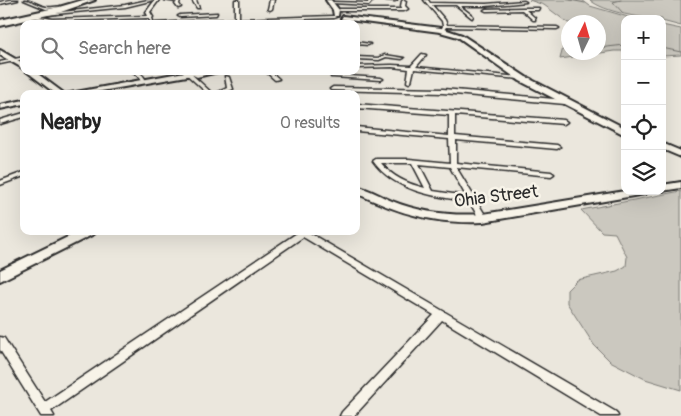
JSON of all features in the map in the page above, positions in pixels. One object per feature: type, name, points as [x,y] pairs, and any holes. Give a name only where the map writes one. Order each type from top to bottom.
[{"type":"highway","points":[[0,23],[60,9],[85,0]]},
{"type":"main road","points":[[60,10],[85,0]]},
{"type":"main road","points":[[0,23],[45,11],[60,10],[85,0]]},
{"type":"main road","points":[[0,23],[35,17],[45,11]]},
{"type":"street","points":[[0,3],[16,0]]},
{"type":"street","points":[[26,0],[45,11]]},
{"type":"street","points":[[60,10],[108,8],[152,0]]},
{"type":"street","points":[[149,18],[148,10],[157,0]]},
{"type":"street","points":[[166,0],[179,1],[177,4],[179,6]]},
{"type":"street","points":[[194,0],[198,7]]},
{"type":"street","points":[[237,0],[238,20]]},
{"type":"street","points":[[270,9],[272,0]]},
{"type":"street","points":[[331,1],[369,4],[371,0]]},
{"type":"street","points":[[388,0],[395,0]]},
{"type":"street","points":[[426,0],[444,21],[443,29]]},
{"type":"street","points":[[130,1],[139,3]]},
{"type":"street","points":[[331,1],[339,18]]},
{"type":"street","points":[[339,18],[404,10],[406,9],[403,6],[404,1]]},
{"type":"street","points":[[429,4],[457,5],[524,2]]},
{"type":"street","points":[[457,5],[472,18]]},
{"type":"street","points":[[103,18],[108,8]]},
{"type":"street","points":[[212,20],[219,9]]},
{"type":"street","points":[[522,9],[534,19]]},
{"type":"street","points":[[478,10],[538,9]]},
{"type":"street","points":[[464,11],[471,10]]},
{"type":"street","points":[[500,10],[504,14]]},
{"type":"street","points":[[172,16],[216,14]]},
{"type":"street","points":[[261,20],[293,15],[358,20]]},
{"type":"street","points":[[35,17],[54,20],[157,17]]},
{"type":"street","points":[[360,20],[443,29],[556,28]]},
{"type":"street","points":[[497,28],[507,34]]},
{"type":"street","points":[[443,29],[460,36],[493,60],[565,102],[621,126]]},
{"type":"street","points":[[360,43],[368,44]]},
{"type":"street","points":[[0,52],[20,64]]},
{"type":"street","points":[[409,82],[412,68],[424,55]]},
{"type":"street","points":[[360,58],[379,59],[385,56],[402,58]]},
{"type":"street","points":[[0,63],[20,59]]},
{"type":"street","points":[[360,67],[412,68],[526,79],[621,130]]},
{"type":"street","points":[[35,75],[55,90]]},
{"type":"street","points":[[139,75],[144,82]]},
{"type":"street","points":[[94,90],[183,75]]},
{"type":"street","points":[[107,90],[184,75]]},
{"type":"street","points":[[190,75],[207,90]]},
{"type":"street","points":[[272,75],[277,79]]},
{"type":"street","points":[[333,90],[334,75]]},
{"type":"street","points":[[343,75],[381,79]]},
{"type":"street","points":[[227,77],[230,89],[227,90]]},
{"type":"street","points":[[360,91],[443,91],[524,100],[565,102]]},
{"type":"street","points":[[0,107],[20,103]]},
{"type":"street","points":[[360,106],[564,122]]},
{"type":"street","points":[[452,114],[452,165],[455,174],[483,218]]},
{"type":"street","points":[[0,122],[20,116]]},
{"type":"street","points":[[360,129],[557,147]]},
{"type":"street","points":[[666,148],[681,154]]},
{"type":"street","points":[[666,152],[681,158]]},
{"type":"street","points":[[471,200],[430,192],[395,178],[376,160],[551,174]]},
{"type":"street","points":[[415,162],[430,192]]},
{"type":"street","points":[[0,183],[20,176]]},
{"type":"street","points":[[666,187],[681,185]]},
{"type":"street","name":"Ohia Street","points":[[360,191],[421,216],[447,220],[483,218],[621,195]]},
{"type":"street","points":[[0,276],[82,235]]},
{"type":"street","points":[[0,341],[46,413],[297,235]]},
{"type":"street","points":[[306,235],[612,416]]},
{"type":"street","points":[[346,416],[440,315]]},
{"type":"shaded area","points":[[529,0],[582,0],[590,6],[621,15],[621,51],[606,52],[606,15],[561,15],[561,18],[544,5]]},
{"type":"shaded area","points":[[590,0],[681,0],[681,26],[666,22],[666,15],[631,15],[596,4]]},
{"type":"shaded area","points":[[666,26],[681,29],[681,55],[666,56]]},
{"type":"shaded area","points":[[681,191],[681,390],[645,379],[610,361],[594,345],[567,303],[567,290],[577,280],[617,271],[626,266],[627,257],[615,233],[602,232],[581,210]]},
{"type":"waterway","points":[[570,0],[585,3]]},
{"type":"waterway","points":[[621,0],[613,2],[623,13]]},
{"type":"waterway","points":[[606,47],[621,45]]},
{"type":"waterway","points":[[666,49],[681,52]]}]
